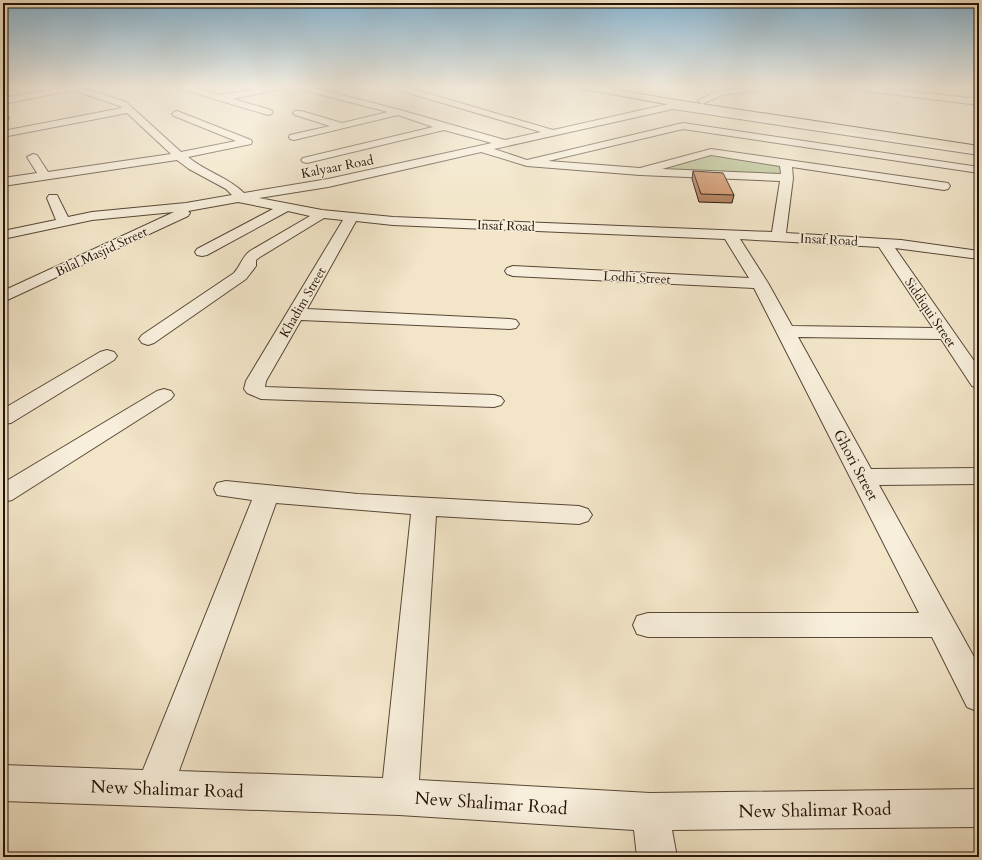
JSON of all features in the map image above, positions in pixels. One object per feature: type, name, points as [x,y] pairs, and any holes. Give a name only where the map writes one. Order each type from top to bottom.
[{"type":"main road","points":[[835,127],[979,149]]},
{"type":"main road","points":[[870,127],[979,142]]},
{"type":"main road","points":[[960,150],[979,154]]},
{"type":"street","points":[[3,134],[39,127]]},
{"type":"street","points":[[147,127],[193,167],[230,186],[242,199]]},
{"type":"street","points":[[3,182],[179,156],[247,142],[210,127]]},
{"type":"street","points":[[294,137],[337,127]]},
{"type":"street","points":[[307,160],[443,127]]},
{"type":"street","points":[[444,127],[505,144]]},
{"type":"street","points":[[535,127],[555,133]]},
{"type":"street","name":"Kalyaar Road","points":[[3,235],[92,216],[242,199],[328,183],[579,127]]},
{"type":"street","points":[[527,163],[678,127]]},
{"type":"street","points":[[691,127],[979,170]]},
{"type":"street","points":[[811,127],[960,150]]},
{"type":"street","points":[[898,127],[905,128]]},
{"type":"street","points":[[484,149],[527,163],[640,172],[787,178]]},
{"type":"street","points":[[640,172],[711,152],[944,186]]},
{"type":"street","points":[[33,158],[44,175]]},
{"type":"street","points":[[778,237],[787,178],[786,164]]},
{"type":"street","points":[[53,198],[64,222]]},
{"type":"street","name":"Insaf Road","points":[[242,199],[322,214],[401,221],[618,229],[884,243],[979,255]]},
{"type":"street","name":"Bilal Masjid Street","points":[[3,297],[199,205]]},
{"type":"street","points":[[202,252],[286,207]]},
{"type":"street","points":[[148,339],[240,276],[248,266],[249,259],[255,254],[322,214]]},
{"type":"street","name":"Khadim Street","points":[[352,217],[294,314],[256,381],[254,389],[261,393],[494,401]]},
{"type":"street","points":[[3,249],[49,230],[49,226]]},
{"type":"street","name":"Ghori Street","points":[[730,235],[760,282],[979,697]]},
{"type":"street","name":"Siddiqui Street","points":[[884,243],[979,382]]},
{"type":"street","name":"Lodhi Street","points":[[514,271],[760,282]]},
{"type":"street","points":[[294,314],[510,324]]},
{"type":"street","points":[[786,331],[946,334]]},
{"type":"street","points":[[3,418],[107,356]]},
{"type":"street","points":[[3,494],[164,395]]},
{"type":"street","points":[[863,477],[979,476]]},
{"type":"street","points":[[226,489],[267,494],[424,507],[579,515]]},
{"type":"street","points":[[154,789],[267,494]]},
{"type":"street","points":[[400,797],[424,507]]},
{"type":"street","points":[[648,625],[941,625]]},
{"type":"street","name":"New Shalimar Road","points":[[3,783],[400,797],[650,812],[979,808]]},
{"type":"street","points":[[650,812],[657,857]]},
{"type":"green space","points":[[704,152],[786,163],[783,177],[640,172]]},
{"type":"building","points":[[693,171],[723,173],[734,195],[701,194]]}]
